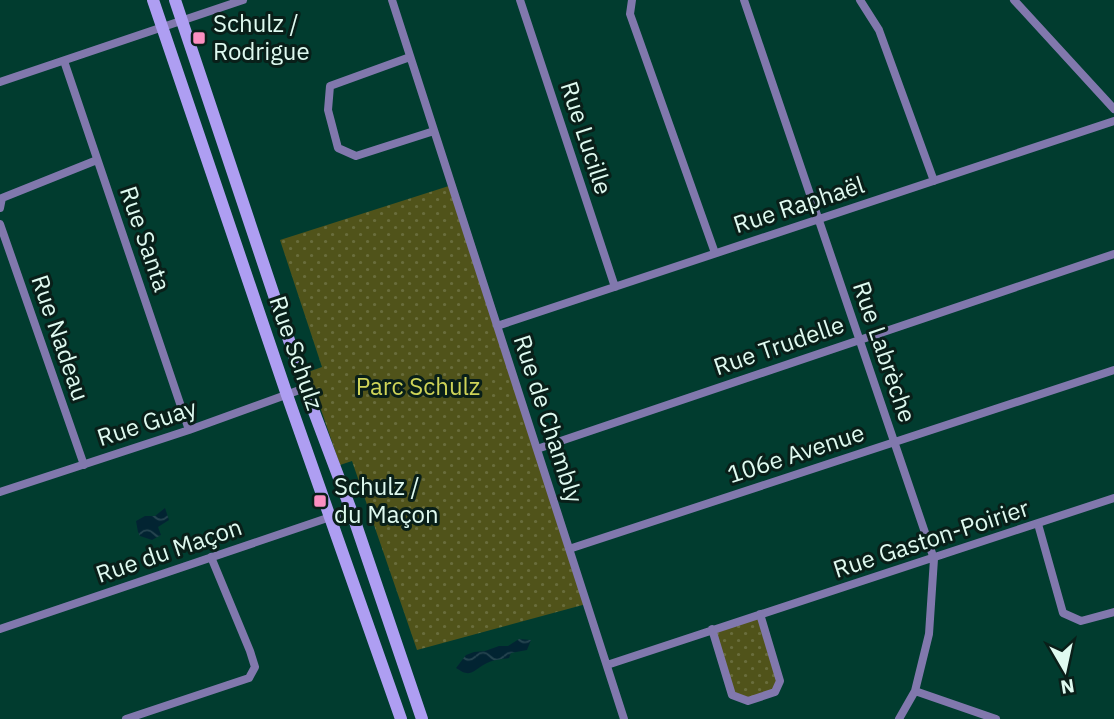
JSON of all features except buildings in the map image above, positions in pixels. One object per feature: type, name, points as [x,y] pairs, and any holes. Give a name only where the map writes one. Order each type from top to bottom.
[{"type":"street","name":"Rue Schulz","points":[[153,0],[287,395],[401,719]]},
{"type":"street","name":"Rue Schulz","points":[[175,0],[305,388],[351,510],[422,719]]},
{"type":"street","points":[[0,82],[243,0]]},
{"type":"street","name":"Rue de Chambly","points":[[392,0],[624,719]]},
{"type":"street","name":"Rue Lucille","points":[[520,0],[615,288]]},
{"type":"street","points":[[632,0],[630,14],[715,253]]},
{"type":"street","name":"Rue Labrèche","points":[[744,0],[934,559],[929,634],[915,691],[899,719]]},
{"type":"street","points":[[860,0],[879,30],[934,181]]},
{"type":"street","points":[[1013,0],[1114,109]]},
{"type":"street","points":[[410,57],[330,86],[328,110],[338,148],[356,156],[434,131]]},
{"type":"street","name":"Rue Santa","points":[[64,61],[189,430]]},
{"type":"street","name":"Rue Raphaël","points":[[497,326],[1114,121]]},
{"type":"street","points":[[0,208],[2,198],[97,159]]},
{"type":"street","name":"Rue Nadeau","points":[[0,224],[84,464]]},
{"type":"street","points":[[238,251],[257,244]]},
{"type":"street","name":"Rue Trudelle","points":[[537,449],[1114,254]]},
{"type":"street","name":"106e Avenue","points":[[569,549],[1114,370]]},
{"type":"street","name":"Rue Guay","points":[[0,492],[189,430],[305,388]]},
{"type":"street","name":"Rue Gaston-Poirier","points":[[607,665],[1114,498]]},
{"type":"street","name":"Rue du Maçon","points":[[0,629],[351,510]]},
{"type":"street","points":[[1038,524],[1063,613],[1081,621],[1114,612]]},
{"type":"street","points":[[126,719],[249,678],[255,667],[211,557]]},
{"type":"street","points":[[366,618],[385,611]]},
{"type":"street","points":[[712,629],[732,695],[748,701],[775,692],[780,681],[760,614]]},
{"type":"street","points":[[915,691],[996,719]]},
{"type":"green space","name":"Parc Schulz","points":[[455,184],[590,603],[417,650],[352,461],[340,465],[308,372],[322,367],[280,240]]},
{"type":"green space","points":[[760,614],[780,681],[775,692],[748,701],[732,695],[712,629]]},
{"type":"water","points":[[165,508],[169,520],[158,527],[161,535],[152,540],[140,536],[136,521],[145,516],[155,516]]},
{"type":"water","points":[[519,639],[531,640],[527,650],[511,653],[509,658],[489,662],[469,673],[456,668],[466,655],[508,646]]},
{"type":"place","name":"Schulz / Rodrigue","points":[[199,38]]},
{"type":"place","name":"Schulz / du Maçon","points":[[320,501]]}]
